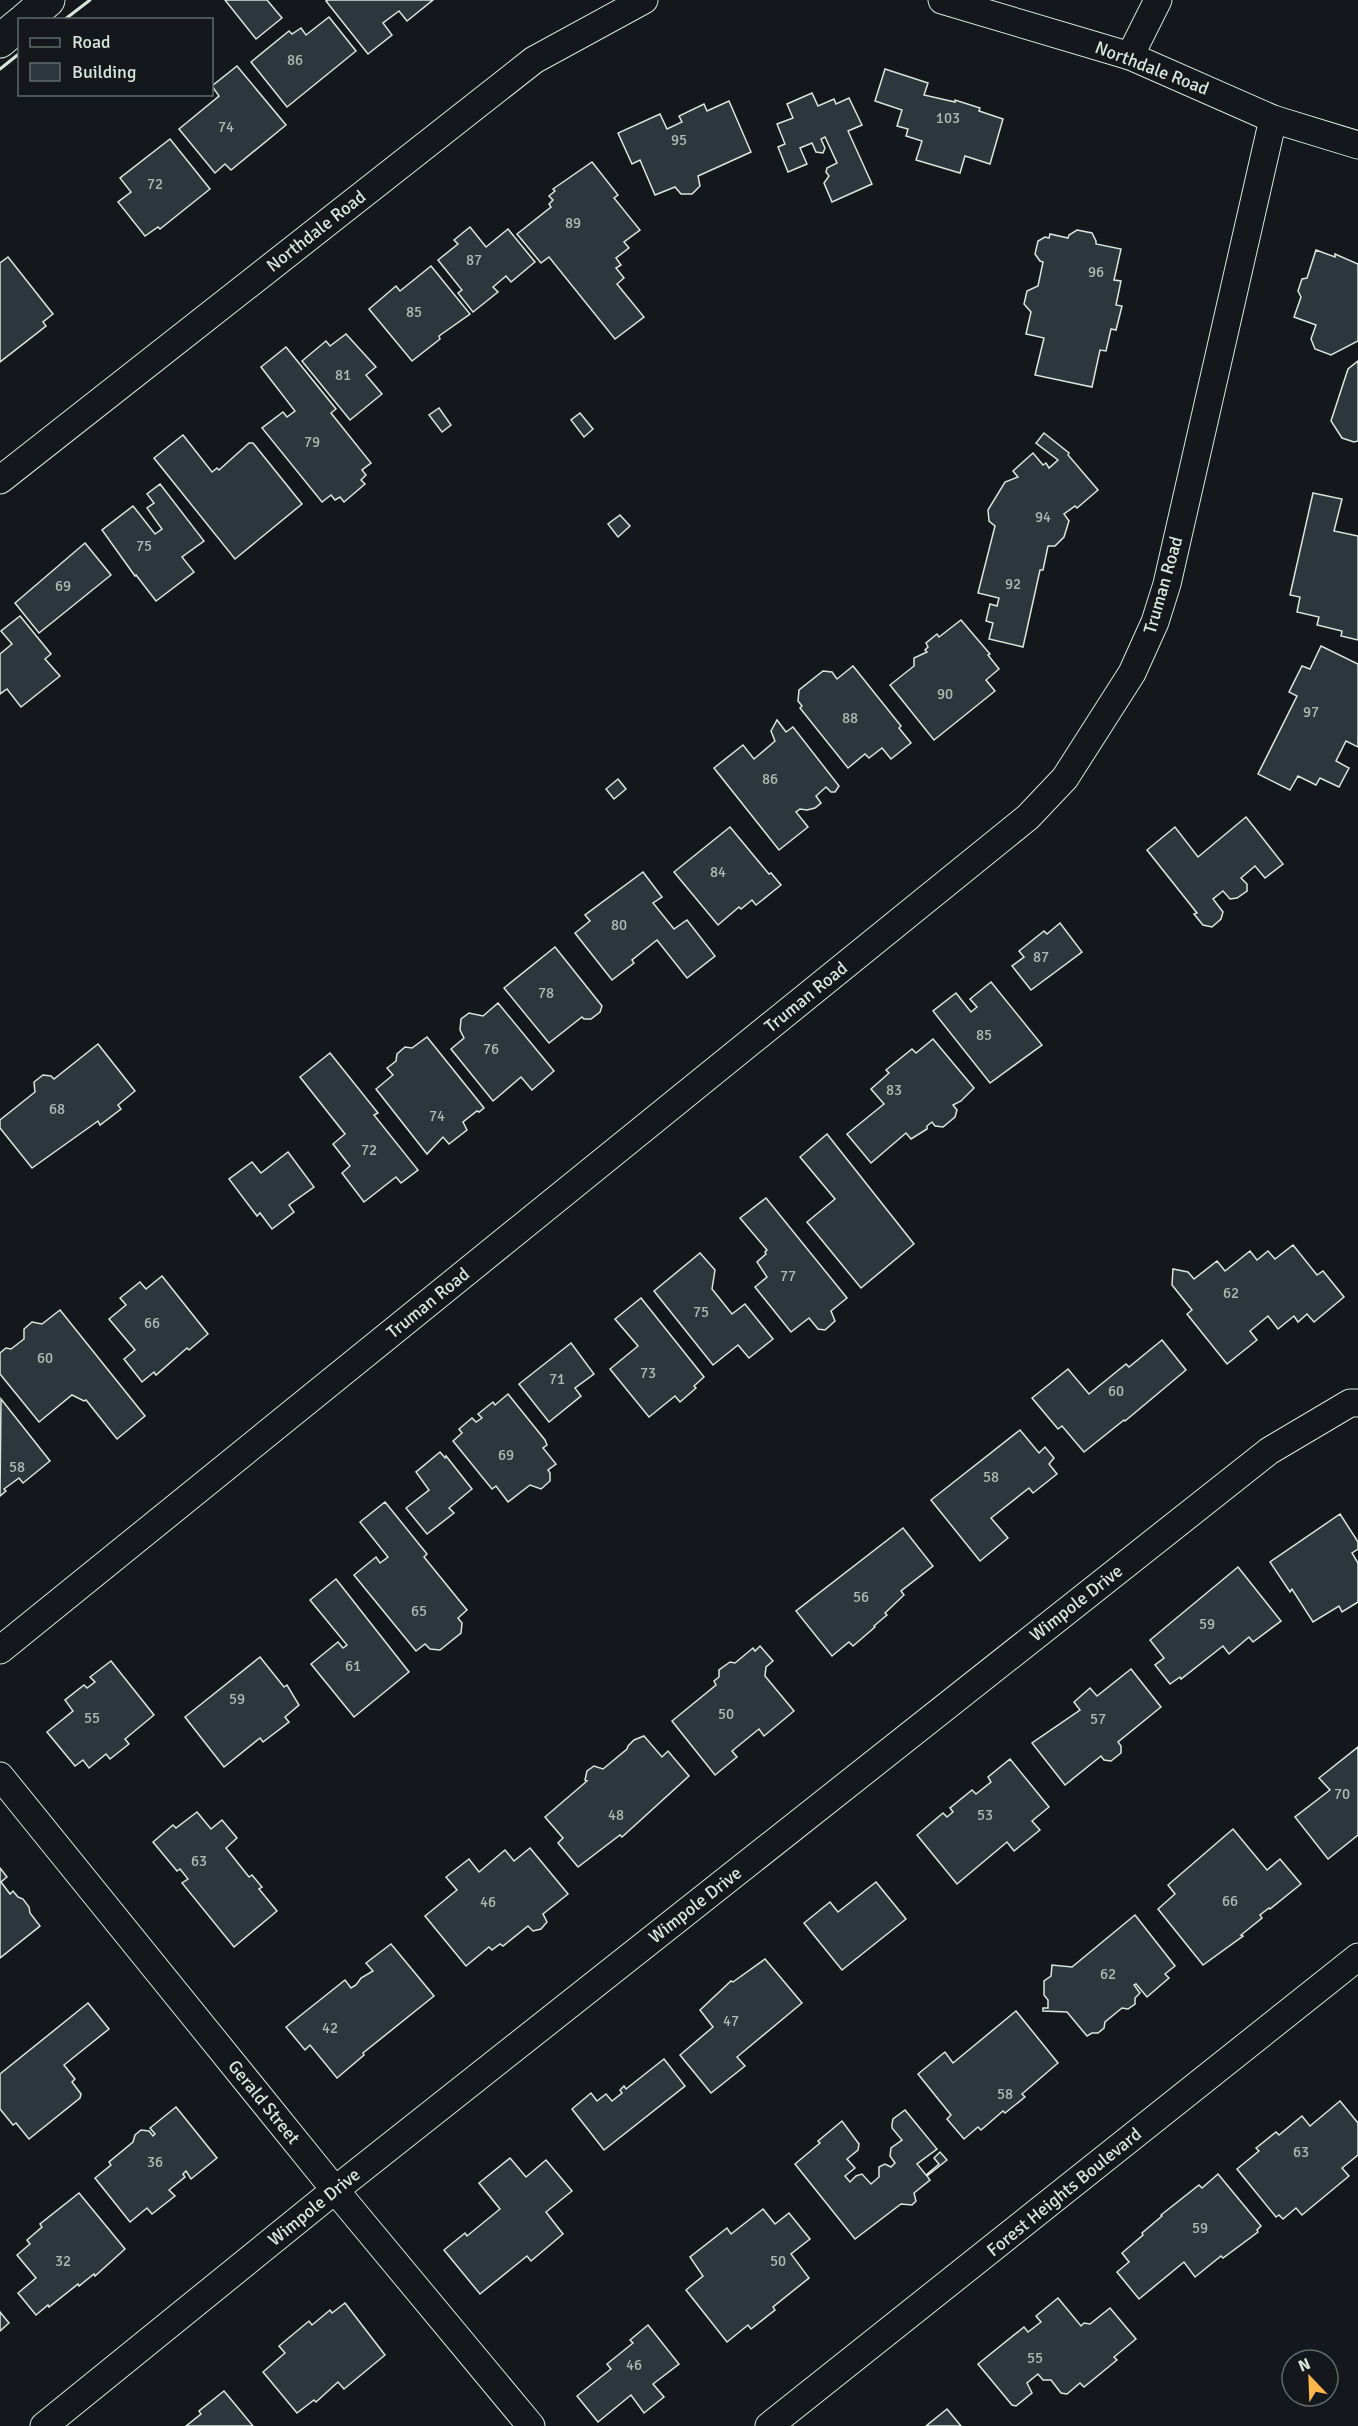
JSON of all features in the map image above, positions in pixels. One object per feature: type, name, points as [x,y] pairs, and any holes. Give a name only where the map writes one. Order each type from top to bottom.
[{"type":"highway","points":[[27,18],[48,0]]},
{"type":"highway","points":[[0,41],[18,26]]},
{"type":"street","name":"Northdale Road","points":[[0,480],[534,60],[644,0]]},
{"type":"street","name":"Northdale Road","points":[[942,0],[1130,56],[1273,119],[1358,145]]},
{"type":"street","points":[[1130,56],[1158,0]]},
{"type":"street","name":"Truman Road","points":[[0,1650],[1019,825],[1065,778],[1132,673],[1155,622],[1167,584],[1273,119]]},
{"type":"street","name":"Wimpole Drive","points":[[44,2426],[335,2190],[1269,1451],[1350,1403],[1358,1403]]},
{"type":"street","name":"Gerald Street","points":[[0,1776],[335,2190],[531,2426]]},
{"type":"street","name":"Forest Heights Boulevard","points":[[769,2426],[1358,1957]]},
{"type":"building","points":[[225,0],[267,0],[282,18],[256,39]]},
{"type":"building","points":[[433,0],[407,21],[399,11],[383,23],[392,35],[368,54],[326,1]]},
{"type":"building","points":[[329,17],[356,51],[287,107],[251,62],[289,31],[292,34],[301,28],[306,35]]},
{"type":"building","points":[[237,66],[286,125],[231,170],[225,164],[215,173],[179,129],[219,96],[213,85]]},
{"type":"building","points":[[885,69],[928,83],[924,95],[955,102],[955,100],[1003,119],[990,164],[965,156],[960,173],[916,160],[922,141],[906,136],[908,129],[897,126],[902,110],[875,101]]},
{"type":"building","points":[[812,93],[818,106],[834,99],[836,104],[849,98],[862,125],[848,131],[872,184],[832,202],[824,183],[829,176],[826,172],[827,168],[837,163],[825,137],[821,139],[825,148],[823,153],[816,152],[812,143],[800,148],[807,164],[788,172],[778,147],[785,144],[777,124],[793,118],[787,104]]},
{"type":"building","points":[[729,101],[751,152],[698,176],[700,186],[692,194],[681,194],[675,187],[655,195],[640,160],[632,164],[618,133],[660,114],[667,129],[682,122],[679,116],[704,104],[707,111]]},
{"type":"building","points":[[170,139],[210,189],[160,229],[158,227],[145,236],[118,202],[131,192],[120,178]]},
{"type":"building","points":[[592,162],[618,195],[614,198],[640,230],[624,242],[629,248],[616,258],[621,265],[616,268],[624,278],[617,284],[644,317],[615,339],[549,257],[541,263],[517,234],[551,207],[549,204],[553,200],[549,196],[555,191],[553,189]]},
{"type":"building","points":[[470,227],[486,247],[508,229],[535,262],[511,282],[506,276],[493,287],[498,292],[473,312],[458,293],[462,290],[438,260],[458,244],[454,240]]},
{"type":"building","points":[[1077,230],[1092,233],[1096,244],[1121,249],[1114,280],[1121,281],[1116,305],[1122,306],[1116,330],[1111,329],[1106,351],[1100,350],[1092,387],[1035,375],[1044,338],[1026,334],[1031,312],[1024,304],[1027,291],[1038,286],[1043,262],[1035,254],[1038,241],[1045,237],[1049,238],[1050,234],[1068,238]]},
{"type":"building","points":[[1316,250],[1335,257],[1335,254],[1358,264],[1358,341],[1331,355],[1315,349],[1311,339],[1316,325],[1294,317],[1301,297],[1298,291],[1302,279],[1307,278]]},
{"type":"building","points":[[8,257],[53,314],[43,322],[46,326],[0,362],[0,263]]},
{"type":"building","points":[[431,266],[470,314],[439,336],[440,339],[412,361],[369,309],[396,286],[400,291]]},
{"type":"building","points":[[346,334],[376,367],[366,375],[382,394],[350,420],[302,361],[326,341],[330,346]]},
{"type":"building","points":[[286,347],[336,409],[331,413],[371,463],[362,470],[366,475],[361,480],[365,484],[344,502],[340,497],[335,500],[331,495],[322,502],[262,428],[283,412],[287,417],[295,411],[261,367]]},
{"type":"building","points":[[1358,361],[1358,441],[1354,442],[1342,438],[1331,421],[1348,369]]},
{"type":"building","points":[[439,408],[451,425],[442,432],[429,415]]},
{"type":"building","points":[[580,413],[593,429],[584,437],[571,420]]},
{"type":"building","points":[[1044,433],[1069,453],[1068,455],[1098,490],[1077,508],[1075,506],[1064,514],[1069,521],[1064,537],[1055,546],[1048,546],[1043,570],[1040,570],[1023,647],[989,639],[993,623],[986,621],[990,604],[997,606],[999,598],[978,593],[995,526],[989,521],[988,510],[1005,482],[1018,477],[1013,471],[1033,453],[1043,465],[1046,463],[1049,468],[1058,460],[1036,443]]},
{"type":"building","points":[[183,435],[212,472],[217,468],[219,470],[249,443],[253,443],[302,504],[235,559],[154,458]]},
{"type":"building","points":[[160,484],[204,541],[182,557],[194,572],[156,601],[102,530],[133,506],[155,534],[162,529],[147,508],[154,503],[147,494]]},
{"type":"building","points":[[1313,493],[1342,499],[1334,531],[1358,536],[1358,640],[1341,636],[1342,631],[1317,625],[1319,617],[1297,612],[1300,597],[1290,595]]},
{"type":"building","points":[[620,515],[630,526],[618,537],[608,524]]},
{"type":"building","points":[[85,543],[111,575],[39,633],[15,603]]},
{"type":"building","points":[[20,616],[51,654],[45,659],[60,676],[21,707],[7,689],[0,694],[0,654],[12,644],[1,631]]},
{"type":"building","points":[[961,620],[990,654],[988,655],[999,669],[986,680],[995,691],[934,740],[890,685],[914,666],[914,658],[927,652],[926,643],[937,634],[939,637]]},
{"type":"building","points":[[1321,646],[1358,664],[1358,747],[1346,741],[1336,761],[1349,768],[1339,787],[1320,778],[1316,785],[1298,776],[1290,790],[1258,774],[1297,696],[1289,692],[1302,666],[1310,669]]},
{"type":"building","points":[[853,666],[901,726],[899,728],[911,743],[891,759],[882,748],[869,758],[865,754],[848,768],[800,708],[802,706],[798,701],[799,690],[823,671],[832,672],[837,679]]},
{"type":"building","points":[[777,720],[786,732],[793,727],[839,786],[835,792],[831,792],[826,787],[816,796],[821,803],[815,808],[800,809],[796,812],[808,827],[779,850],[714,768],[743,745],[754,759],[775,741],[771,731]]},
{"type":"building","points":[[618,779],[626,789],[614,799],[606,789]]},
{"type":"building","points":[[1246,817],[1283,864],[1265,878],[1255,866],[1241,878],[1247,884],[1247,891],[1237,898],[1230,899],[1223,891],[1213,899],[1223,912],[1221,919],[1212,927],[1203,925],[1194,914],[1197,913],[1147,850],[1175,827],[1198,857]]},
{"type":"building","points":[[730,827],[781,885],[756,905],[752,900],[741,909],[739,907],[718,925],[674,872]]},
{"type":"building","points":[[643,872],[662,897],[653,903],[674,929],[687,920],[715,956],[687,978],[657,940],[632,960],[634,963],[612,980],[575,933],[590,921],[585,915]]},
{"type":"building","points":[[1060,923],[1082,952],[1031,990],[1012,966],[1024,957],[1019,951],[1044,931],[1047,934]]},
{"type":"building","points":[[555,947],[602,1006],[600,1012],[591,1019],[582,1017],[549,1043],[504,988]]},
{"type":"building","points":[[991,982],[1042,1045],[990,1083],[933,1011],[956,993],[971,1012],[977,1007],[970,999]]},
{"type":"building","points":[[498,1003],[554,1071],[532,1090],[521,1077],[493,1101],[451,1049],[464,1038],[460,1030],[461,1019],[469,1013],[483,1016]]},
{"type":"building","points":[[427,1037],[484,1108],[463,1122],[467,1130],[449,1144],[443,1137],[427,1154],[376,1089],[393,1075],[387,1068],[396,1061],[397,1054],[405,1047],[412,1048]]},
{"type":"building","points":[[933,1039],[974,1088],[961,1101],[953,1105],[957,1110],[955,1117],[943,1127],[935,1126],[932,1122],[927,1129],[911,1139],[906,1133],[871,1163],[847,1134],[884,1104],[871,1089],[889,1073],[886,1070],[912,1049],[916,1053]]},
{"type":"building","points":[[98,1044],[135,1091],[118,1105],[121,1109],[100,1125],[98,1121],[32,1168],[0,1128],[0,1120],[35,1092],[34,1082],[43,1075],[54,1079]]},
{"type":"building","points":[[330,1053],[378,1113],[374,1115],[418,1170],[401,1183],[396,1177],[364,1202],[342,1173],[350,1166],[333,1144],[345,1134],[300,1077]]},
{"type":"building","points":[[827,1134],[914,1244],[861,1288],[807,1222],[835,1199],[800,1157]]},
{"type":"building","points":[[288,1152],[314,1187],[289,1205],[294,1212],[272,1229],[260,1213],[257,1216],[229,1179],[252,1162],[261,1173]]},
{"type":"building","points":[[766,1198],[847,1298],[831,1311],[835,1321],[825,1330],[818,1329],[809,1318],[791,1332],[755,1287],[767,1277],[757,1262],[767,1250],[740,1218]]},
{"type":"building","points":[[1293,1245],[1317,1275],[1323,1271],[1344,1297],[1314,1322],[1307,1314],[1298,1322],[1294,1316],[1278,1329],[1268,1316],[1250,1331],[1257,1340],[1227,1364],[1187,1314],[1192,1310],[1172,1285],[1173,1269],[1188,1272],[1194,1279],[1217,1261],[1225,1271],[1250,1251],[1257,1260],[1268,1251],[1275,1259]]},
{"type":"building","points":[[700,1253],[715,1270],[712,1289],[732,1314],[745,1304],[773,1339],[749,1358],[738,1345],[713,1365],[654,1291]]},
{"type":"building","points":[[162,1276],[208,1334],[189,1350],[187,1348],[156,1375],[154,1372],[142,1382],[124,1359],[135,1350],[109,1319],[126,1305],[120,1298],[140,1282],[146,1289]]},
{"type":"building","points":[[641,1298],[704,1377],[694,1386],[696,1388],[680,1402],[675,1396],[649,1417],[610,1369],[638,1346],[615,1319]]},
{"type":"building","points":[[60,1310],[145,1416],[117,1439],[86,1400],[72,1395],[39,1422],[0,1374],[0,1353],[6,1348],[11,1349],[24,1339],[24,1329],[32,1322],[42,1324]]},
{"type":"building","points":[[1162,1340],[1186,1370],[1084,1452],[1062,1426],[1058,1429],[1032,1398],[1068,1369],[1089,1394],[1126,1364],[1129,1367]]},
{"type":"building","points":[[571,1343],[594,1374],[575,1388],[581,1396],[549,1422],[519,1384]]},
{"type":"building","points":[[508,1394],[545,1440],[547,1445],[543,1448],[556,1464],[548,1470],[550,1481],[541,1489],[530,1485],[508,1502],[496,1486],[492,1489],[453,1441],[462,1433],[459,1429],[472,1418],[476,1422],[482,1418],[478,1414],[493,1402],[495,1405]]},
{"type":"building","points":[[1,1399],[50,1461],[23,1483],[19,1478],[4,1489],[6,1491],[0,1496]]},
{"type":"building","points":[[1020,1430],[1039,1453],[1045,1447],[1054,1458],[1049,1464],[1057,1474],[1033,1493],[1029,1488],[991,1518],[1008,1538],[980,1561],[931,1500]]},
{"type":"building","points":[[440,1452],[445,1458],[446,1456],[472,1489],[449,1508],[454,1513],[427,1534],[406,1508],[429,1490],[416,1472]]},
{"type":"building","points":[[385,1502],[427,1554],[424,1557],[467,1610],[458,1618],[462,1623],[461,1633],[440,1650],[430,1649],[425,1644],[416,1651],[354,1575],[376,1557],[380,1563],[388,1557],[360,1522]]},
{"type":"building","points":[[1340,1514],[1358,1542],[1358,1549],[1352,1553],[1358,1563],[1358,1602],[1342,1612],[1339,1606],[1313,1622],[1292,1589],[1290,1592],[1270,1562]]},
{"type":"building","points":[[903,1528],[933,1566],[901,1591],[904,1595],[885,1613],[887,1615],[875,1627],[853,1646],[849,1642],[832,1656],[796,1611]]},
{"type":"building","points":[[1238,1567],[1281,1621],[1253,1642],[1249,1637],[1229,1654],[1223,1646],[1181,1679],[1180,1677],[1170,1684],[1155,1665],[1164,1658],[1150,1640]]},
{"type":"building","points":[[336,1579],[409,1672],[354,1717],[311,1664],[338,1642],[343,1648],[347,1645],[310,1600]]},
{"type":"building","points":[[760,1646],[773,1661],[766,1667],[765,1676],[794,1711],[764,1736],[759,1729],[732,1751],[737,1757],[715,1775],[672,1721],[716,1685],[714,1681],[719,1677],[719,1670],[730,1662],[735,1663],[753,1648],[755,1651]]},
{"type":"building","points":[[260,1657],[284,1687],[287,1685],[299,1705],[285,1717],[289,1722],[263,1742],[260,1738],[224,1767],[185,1717]]},
{"type":"building","points":[[111,1661],[154,1715],[125,1739],[129,1744],[110,1759],[106,1754],[89,1768],[83,1760],[75,1766],[47,1732],[73,1711],[65,1700],[84,1685],[87,1688],[95,1682],[90,1677]]},
{"type":"building","points":[[1131,1669],[1161,1707],[1118,1742],[1121,1746],[1121,1753],[1111,1761],[1104,1760],[1101,1756],[1065,1785],[1032,1743],[1080,1710],[1074,1702],[1090,1688],[1097,1696]]},
{"type":"building","points":[[644,1736],[662,1757],[668,1751],[689,1776],[622,1837],[620,1835],[578,1867],[558,1843],[563,1838],[545,1817],[587,1781],[585,1780],[587,1771],[594,1766],[603,1769],[634,1740]]},
{"type":"building","points":[[1358,1747],[1358,1835],[1328,1859],[1295,1817],[1330,1790],[1319,1778]]},
{"type":"building","points":[[1010,1759],[1049,1807],[1032,1821],[1040,1830],[1014,1851],[1007,1842],[957,1884],[917,1835],[943,1813],[947,1817],[953,1812],[950,1808],[972,1790],[976,1794],[991,1782],[988,1777]]},
{"type":"building","points":[[197,1812],[211,1829],[222,1820],[237,1838],[226,1848],[249,1877],[252,1875],[262,1887],[259,1889],[277,1911],[234,1947],[182,1883],[188,1879],[180,1869],[177,1871],[153,1842],[173,1825],[176,1828]]},
{"type":"building","points":[[1233,1829],[1267,1870],[1280,1859],[1301,1884],[1260,1915],[1262,1918],[1241,1935],[1243,1936],[1203,1965],[1158,1909],[1175,1894],[1168,1885]]},
{"type":"building","points":[[530,1848],[568,1894],[543,1914],[547,1922],[541,1929],[533,1931],[528,1926],[503,1946],[500,1944],[492,1950],[489,1947],[466,1966],[425,1916],[457,1890],[446,1877],[469,1859],[479,1872],[505,1850],[514,1861]]},
{"type":"building","points":[[0,1868],[7,1877],[1,1882],[10,1894],[13,1891],[23,1899],[40,1926],[0,1958]]},
{"type":"building","points":[[876,1882],[906,1919],[842,1970],[804,1923],[830,1902],[838,1912]]},
{"type":"building","points":[[1135,1915],[1175,1966],[1165,1974],[1169,1978],[1147,1997],[1136,1984],[1134,1985],[1140,1993],[1135,1998],[1135,2004],[1128,2009],[1122,2008],[1105,2022],[1104,2028],[1098,2033],[1087,2036],[1067,2012],[1043,2011],[1043,2008],[1048,2008],[1048,2000],[1044,1995],[1044,1981],[1051,1976],[1052,1965],[1072,1967]]},
{"type":"building","points":[[391,1944],[434,1996],[363,2053],[364,2055],[337,2078],[310,2045],[305,2050],[286,2027],[345,1980],[351,1988],[356,1985],[361,1978],[373,1971],[366,1963]]},
{"type":"building","points":[[765,1959],[802,2003],[737,2057],[745,2066],[711,2093],[680,2055],[713,2027],[700,2010],[731,1981],[733,1982]]},
{"type":"building","points":[[88,2003],[109,2029],[64,2065],[75,2079],[72,2082],[81,2094],[80,2098],[29,2139],[0,2109],[0,2074]]},
{"type":"building","points":[[1016,2011],[1058,2063],[1022,2094],[1025,2097],[1005,2113],[1003,2111],[981,2130],[978,2127],[964,2139],[947,2119],[951,2115],[918,2074],[945,2052],[953,2063]]},
{"type":"building","points":[[664,2059],[685,2086],[604,2150],[572,2109],[591,2093],[597,2101],[606,2094],[612,2101],[622,2093],[620,2090],[624,2086],[626,2089]]},
{"type":"building","points":[[1340,2101],[1358,2123],[1358,2155],[1342,2168],[1349,2176],[1302,2215],[1296,2208],[1283,2219],[1279,2215],[1276,2217],[1237,2169],[1259,2151],[1256,2148],[1276,2132],[1279,2135],[1302,2116],[1310,2126]]},
{"type":"building","points":[[176,2107],[217,2158],[191,2179],[186,2171],[183,2174],[185,2177],[169,2190],[175,2196],[152,2214],[147,2208],[130,2222],[95,2178],[111,2165],[109,2162],[133,2142],[135,2135],[141,2130],[149,2131],[153,2136],[155,2134],[150,2128]]},
{"type":"building","points":[[905,2110],[937,2149],[917,2164],[926,2175],[939,2164],[934,2158],[940,2152],[947,2160],[927,2176],[930,2180],[914,2193],[916,2201],[912,2205],[901,2204],[855,2239],[795,2164],[842,2121],[859,2144],[858,2150],[847,2159],[855,2168],[845,2176],[850,2182],[862,2174],[871,2184],[879,2177],[879,2167],[885,2164],[891,2167],[895,2163],[890,2156],[891,2148],[902,2140],[892,2128],[892,2124],[893,2119]]},
{"type":"building","points":[[510,2158],[526,2177],[546,2160],[572,2191],[546,2212],[563,2234],[531,2261],[527,2256],[480,2294],[444,2250],[465,2233],[467,2236],[500,2209],[479,2183]]},
{"type":"building","points":[[1218,2174],[1261,2226],[1258,2232],[1223,2258],[1221,2256],[1195,2277],[1184,2262],[1139,2299],[1117,2272],[1129,2262],[1122,2253],[1161,2215],[1199,2185],[1202,2188]]},
{"type":"building","points":[[79,2193],[125,2249],[95,2276],[94,2274],[79,2286],[78,2284],[36,2315],[18,2293],[36,2278],[17,2255],[30,2244],[27,2240],[42,2227],[40,2224]]},
{"type":"building","points":[[763,2209],[775,2224],[789,2213],[810,2239],[791,2254],[809,2278],[773,2307],[775,2310],[751,2329],[748,2325],[727,2342],[686,2290],[703,2276],[690,2257],[727,2228],[731,2234]]},
{"type":"building","points":[[1058,2298],[1081,2326],[1084,2323],[1090,2324],[1110,2308],[1136,2339],[1114,2357],[1117,2360],[1084,2387],[1080,2383],[1067,2394],[1061,2393],[1051,2380],[1043,2380],[1038,2374],[1027,2383],[1032,2393],[1016,2406],[1012,2405],[978,2364],[1024,2327],[1028,2332],[1041,2322],[1036,2316]]},
{"type":"building","points":[[345,2303],[385,2355],[344,2389],[338,2382],[316,2402],[314,2400],[297,2413],[263,2372],[285,2353],[279,2346],[309,2321],[312,2325],[330,2310],[332,2313]]},
{"type":"building","points":[[0,2312],[9,2323],[0,2331]]},
{"type":"building","points":[[648,2325],[679,2364],[653,2384],[664,2397],[644,2413],[631,2395],[598,2422],[577,2396],[611,2369],[607,2364],[633,2343],[630,2340]]},
{"type":"building","points":[[224,2391],[253,2426],[186,2426],[201,2414],[199,2411]]},
{"type":"building","points":[[947,2409],[961,2426],[926,2426]]},
{"type":"wall","points":[[67,18],[90,0]]},
{"type":"wall","points":[[0,69],[18,55]]}]
